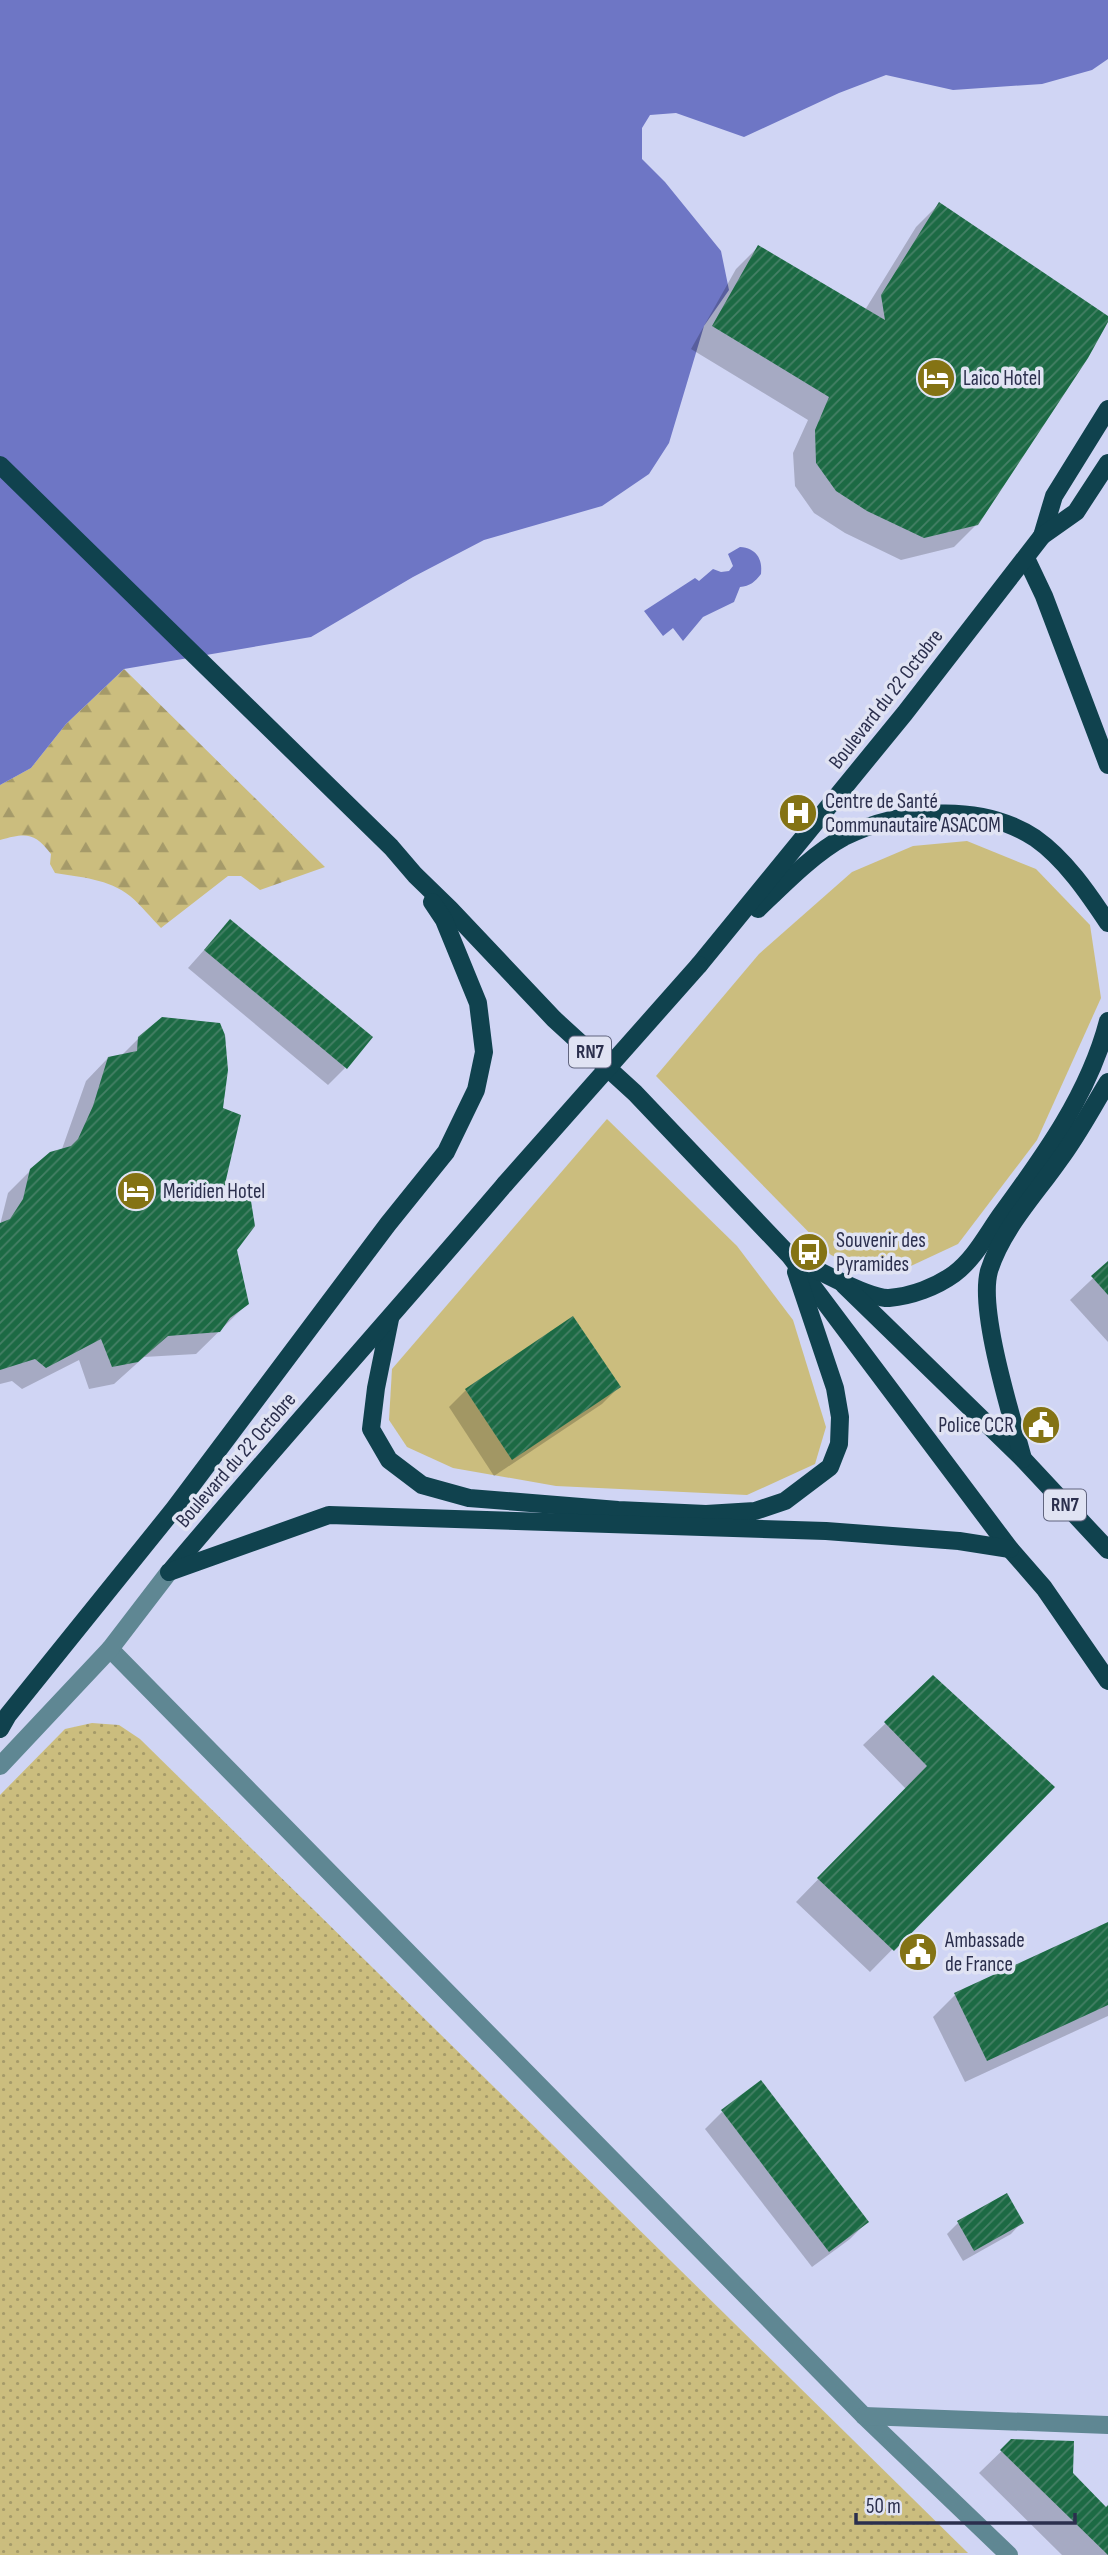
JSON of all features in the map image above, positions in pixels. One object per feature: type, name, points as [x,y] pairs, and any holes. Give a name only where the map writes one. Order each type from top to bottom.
[{"type":"main road","points":[[1042,536],[1054,496],[1108,409]]},
{"type":"main road","name":"Boulevard du 22 Octobre","points":[[169,1572],[699,965],[905,713],[1042,536],[1076,512],[1108,463]]},
{"type":"main road","name":"RN7","points":[[0,465],[391,847],[554,1019],[635,1093],[790,1256],[841,1283],[1023,1459],[1108,1550]]},
{"type":"main road","points":[[1026,558],[1044,596],[1108,765]]},
{"type":"main road","points":[[699,965],[796,872],[843,838],[890,819],[940,813],[992,819],[1034,838],[1079,880],[1108,923]]},
{"type":"main road","points":[[0,1729],[8,1715],[174,1509],[388,1224],[446,1152],[476,1090],[484,1052],[478,1003],[444,920],[415,875]]},
{"type":"main road","points":[[841,1283],[887,1298],[927,1289],[953,1275],[972,1258],[1050,1148],[1099,1054],[1108,1021]]},
{"type":"main road","points":[[1023,1459],[992,1335],[988,1302],[989,1273],[1007,1231],[1062,1157],[1108,1082]]},
{"type":"main road","points":[[390,1319],[371,1429],[389,1460],[422,1485],[469,1498],[591,1508],[706,1514],[755,1511],[785,1501],[830,1467],[839,1444],[840,1418],[835,1388],[790,1256]]},
{"type":"main road","points":[[790,1256],[1010,1549],[1044,1588],[1108,1681]]},
{"type":"main road","points":[[169,1572],[329,1515],[826,1531],[959,1541],[1010,1549]]},
{"type":"street","name":"Boulevard du 22 Octobre","points":[[0,1766],[110,1649],[169,1572]]},
{"type":"street","points":[[110,1649],[864,2416],[1009,2555]]},
{"type":"street","points":[[864,2416],[1108,2425]]},
{"type":"green space","points":[[124,669],[325,867],[260,890],[241,876],[228,876],[161,928],[122,890],[94,880],[55,873],[50,864],[51,854],[34,838],[17,836],[0,840],[0,785],[31,768],[66,724]]},
{"type":"green space","points":[[967,841],[1036,869],[1090,925],[1101,998],[1037,1140],[958,1244],[898,1272],[862,1269],[831,1255],[656,1076],[759,954],[852,872],[913,846]]},
{"type":"green space","points":[[607,1119],[737,1246],[793,1320],[826,1427],[815,1464],[747,1495],[556,1486],[453,1468],[407,1447],[389,1420],[392,1369]]},
{"type":"green space","points":[[92,1723],[119,1725],[140,1739],[968,2553],[0,2555],[0,1795],[65,1729]]},
{"type":"water","points":[[0,0],[1108,0],[1108,59],[1092,70],[1042,84],[953,90],[886,75],[839,93],[744,137],[676,113],[650,115],[642,128],[642,159],[665,182],[721,251],[729,290],[704,326],[669,443],[649,474],[602,506],[484,540],[413,577],[311,637],[124,669],[66,724],[31,768],[0,785]]},
{"type":"water","points":[[740,547],[757,555],[761,569],[759,577],[749,585],[740,587],[734,602],[703,617],[683,641],[673,628],[663,636],[644,611],[695,578],[699,581],[713,569],[729,571],[733,566],[728,554]]},
{"type":"building","name":"Laico Hotel","points":[[939,202],[1108,316],[1108,322],[1088,358],[978,525],[924,538],[867,511],[836,491],[816,463],[815,430],[829,397],[712,326],[758,245],[885,320],[881,295]]},
{"type":"building","points":[[230,919],[373,1037],[347,1069],[204,950]]},
{"type":"building","name":"Meridien Hotel","points":[[162,1017],[220,1023],[225,1035],[228,1070],[223,1108],[241,1115],[225,1184],[246,1187],[250,1195],[255,1226],[237,1250],[249,1304],[230,1318],[220,1332],[168,1336],[138,1362],[112,1367],[101,1339],[46,1368],[35,1359],[0,1370],[0,1223],[10,1219],[23,1199],[30,1169],[50,1152],[71,1146],[78,1139],[93,1106],[108,1057],[137,1051],[138,1037]]},
{"type":"building","points":[[1108,1261],[1108,1295],[1091,1276]]},
{"type":"building","points":[[573,1316],[621,1387],[512,1460],[465,1389]]},
{"type":"building","points":[[933,1675],[1055,1787],[894,1951],[817,1878],[927,1766],[884,1722]]},
{"type":"building","points":[[1108,1922],[1108,2005],[987,2061],[954,1993]]},
{"type":"building","points":[[761,2080],[869,2222],[829,2252],[721,2110]]},
{"type":"building","points":[[1007,2193],[1024,2223],[974,2251],[957,2221]]},
{"type":"building","points":[[1011,2439],[1074,2441],[1073,2473],[1106,2507],[1108,2505],[1108,2555],[1000,2450]]},
{"type":"place","name":"Laico Hotel","points":[[936,378]]},
{"type":"place","name":"Centre de Santé Communautaire ASACOM","points":[[798,813]]},
{"type":"place","name":"Meridien Hotel","points":[[136,1191]]},
{"type":"place","name":"Souvenir des Pyramides","points":[[809,1252]]},
{"type":"place","name":"Police CCR","points":[[1041,1425]]},
{"type":"place","name":"Ambassade de France","points":[[918,1952]]}]
